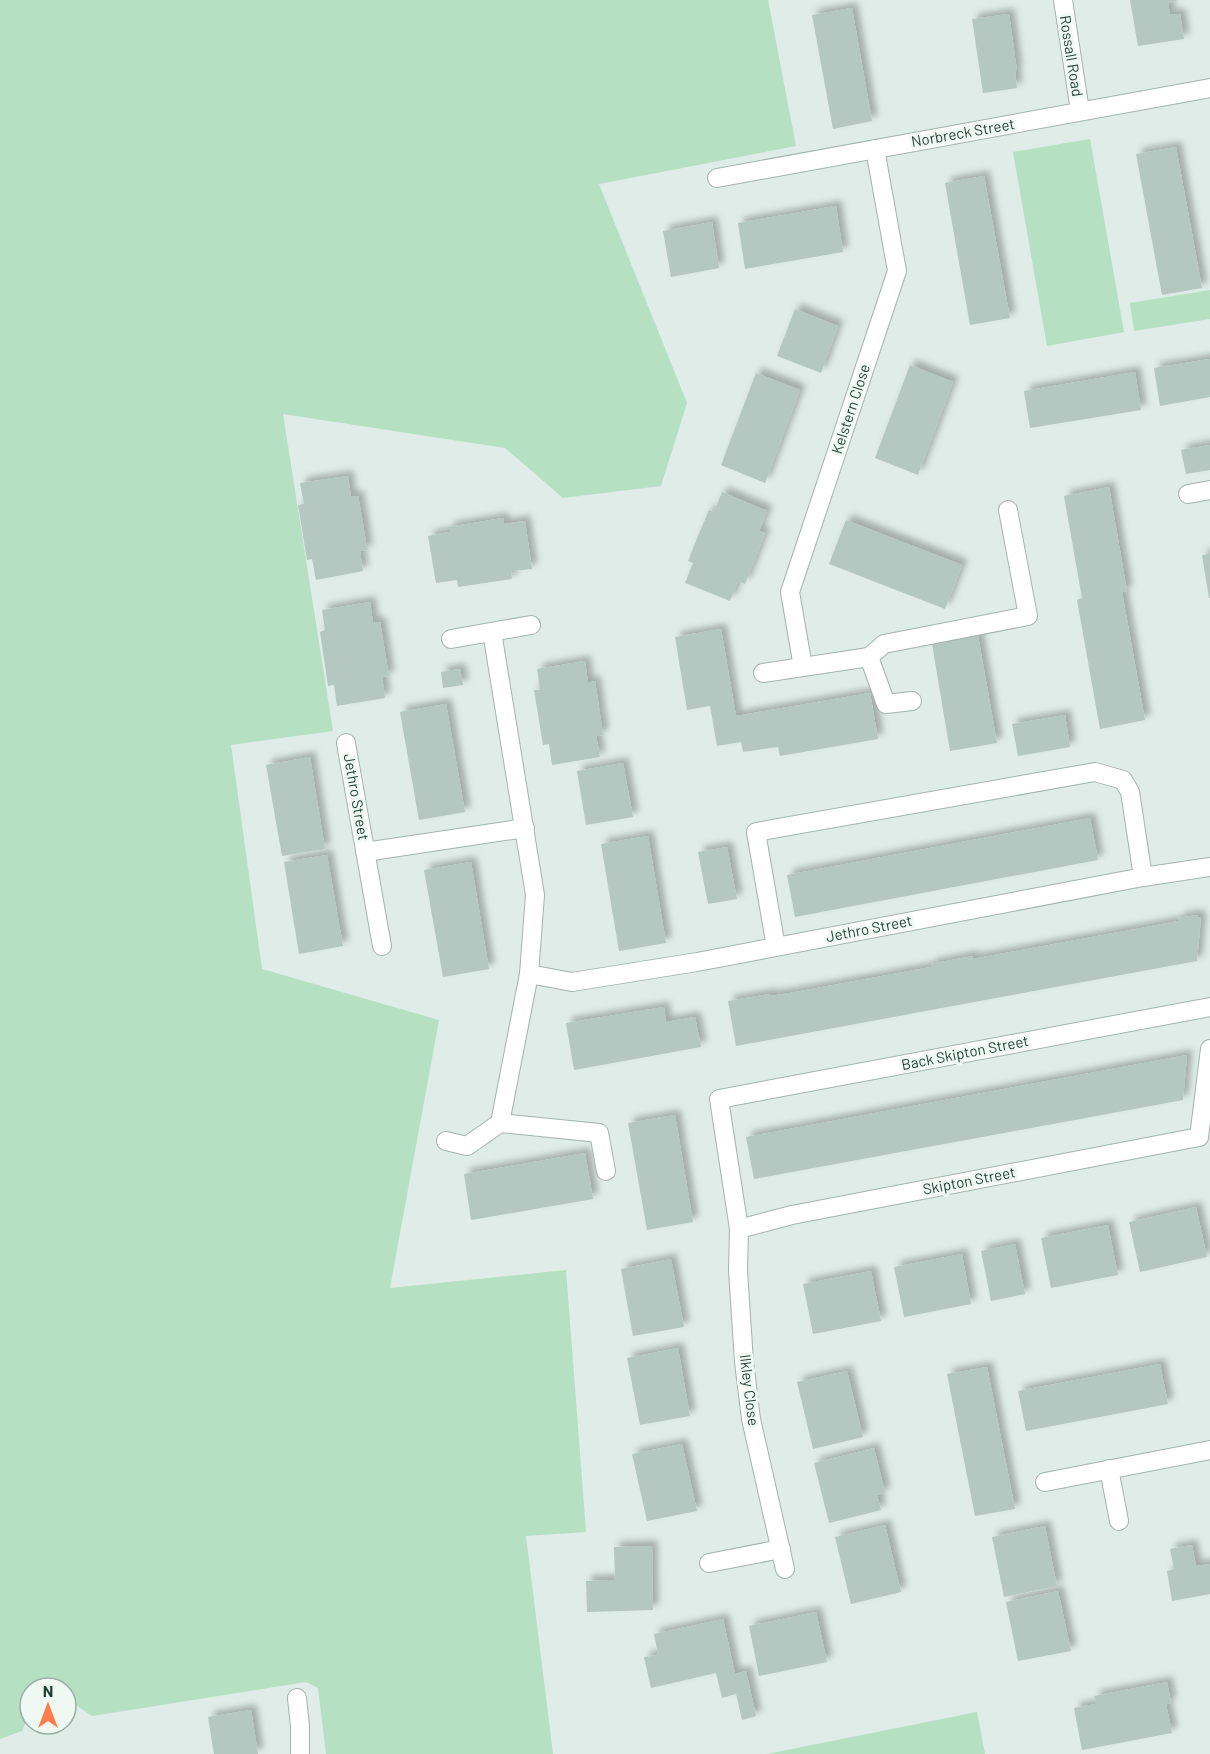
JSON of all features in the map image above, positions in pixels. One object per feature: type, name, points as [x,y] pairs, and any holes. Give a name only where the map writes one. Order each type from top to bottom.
[{"type":"street","name":"Rossall Road","points":[[1063,0],[1080,111]]},
{"type":"street","name":"Norbreck Street","points":[[717,178],[1210,88]]},
{"type":"street","name":"Kelstern Close","points":[[803,667],[790,592],[897,271],[875,149]]},
{"type":"street","points":[[1188,494],[1210,490]]},
{"type":"street","points":[[763,673],[869,657],[884,644],[1028,616],[1008,510]]},
{"type":"street","points":[[450,639],[531,625]]},
{"type":"street","points":[[492,632],[535,895],[529,974],[500,1123]]},
{"type":"street","points":[[869,657],[886,704],[912,700]]},
{"type":"street","name":"Jethro Street","points":[[346,743],[382,946]]},
{"type":"street","points":[[776,947],[756,832],[1095,772],[1123,780],[1130,792],[1143,877]]},
{"type":"street","name":"Jethro Street","points":[[365,852],[525,828]]},
{"type":"street","name":"Jethro Street","points":[[529,974],[572,982],[697,962],[1143,877],[1210,867]]},
{"type":"street","name":"Back Skipton Street","points":[[719,1099],[1210,1007]]},
{"type":"street","points":[[1205,1140],[1210,1049]]},
{"type":"street","name":"Ilkley Close","points":[[719,1099],[739,1229],[738,1270],[744,1362],[751,1419],[785,1569]]},
{"type":"street","points":[[446,1141],[466,1146],[500,1123],[599,1133],[606,1171]]},
{"type":"street","name":"Skipton Street","points":[[739,1229],[792,1215],[1205,1140]]},
{"type":"street","points":[[1045,1482],[1210,1450]]},
{"type":"street","points":[[1109,1469],[1119,1521]]},
{"type":"street","points":[[709,1563],[781,1548]]},
{"type":"street","points":[[297,1698],[300,1754]]},
{"type":"green space","points":[[0,0],[768,0],[796,146],[599,184],[687,403],[661,486],[563,498],[505,448],[283,414],[333,731],[231,745],[262,969],[439,1020],[390,1288],[566,1270],[586,1532],[526,1536],[553,1754],[326,1754],[318,1688],[306,1682],[92,1716],[78,1706],[78,1676],[18,1676],[18,1732],[0,1739]]},
{"type":"green space","points":[[1090,139],[1124,332],[1047,346],[1013,152]]},
{"type":"green space","points":[[1210,290],[1210,319],[1134,331],[1130,303]]},
{"type":"green space","points":[[977,1712],[985,1754],[767,1754]]},
{"type":"building","points":[[1130,0],[1178,0],[1168,3],[1170,15],[1180,14],[1184,39],[1138,46]]},
{"type":"building","points":[[852,8],[872,121],[833,129],[812,15]]},
{"type":"building","points":[[1009,14],[1017,71],[1015,71],[1017,88],[983,93],[972,19]]},
{"type":"building","points":[[1176,147],[1202,288],[1162,295],[1136,154]]},
{"type":"building","points":[[984,176],[1010,318],[970,325],[945,183]]},
{"type":"building","points":[[836,206],[843,252],[745,269],[738,223]]},
{"type":"building","points":[[712,222],[719,268],[671,277],[663,231]]},
{"type":"building","points":[[795,309],[838,326],[821,373],[777,356]]},
{"type":"building","points":[[1210,359],[1210,397],[1160,406],[1154,368]]},
{"type":"building","points":[[910,365],[953,382],[918,475],[875,458]]},
{"type":"building","points":[[1135,372],[1141,410],[1030,428],[1024,391]]},
{"type":"building","points":[[756,373],[800,390],[765,483],[721,465]]},
{"type":"building","points":[[1210,445],[1210,470],[1186,474],[1181,450]]},
{"type":"building","points":[[348,476],[351,497],[358,496],[363,523],[367,550],[360,551],[363,571],[316,580],[312,559],[307,560],[298,505],[304,504],[300,483]]},
{"type":"building","points":[[1109,487],[1127,591],[1122,592],[1145,720],[1100,729],[1077,600],[1082,598],[1064,496]]},
{"type":"building","points":[[722,492],[767,511],[759,531],[765,533],[745,584],[738,581],[730,601],[685,583],[693,563],[688,561],[698,536],[709,510],[714,512]]},
{"type":"building","points":[[503,518],[504,524],[525,521],[532,569],[511,571],[512,579],[458,587],[457,580],[436,583],[428,536],[449,532],[449,527]]},
{"type":"building","points":[[846,520],[962,565],[945,609],[829,564]]},
{"type":"building","points":[[1210,554],[1210,598],[1209,598],[1202,555]]},
{"type":"building","points":[[370,602],[373,623],[380,622],[389,676],[382,677],[385,698],[337,706],[334,685],[328,686],[320,632],[325,630],[322,610]]},
{"type":"building","points":[[721,629],[736,716],[870,693],[878,739],[780,756],[778,747],[743,752],[741,742],[717,746],[710,706],[687,710],[675,637]]},
{"type":"building","points":[[978,636],[997,743],[950,751],[932,644]]},
{"type":"building","points":[[585,661],[588,683],[595,681],[603,735],[596,736],[600,757],[552,765],[549,744],[543,745],[534,690],[540,690],[537,669]]},
{"type":"building","points":[[460,669],[463,685],[443,688],[441,672]]},
{"type":"building","points":[[446,704],[465,812],[419,820],[400,712]]},
{"type":"building","points":[[1065,715],[1070,747],[1018,756],[1012,724]]},
{"type":"building","points":[[310,757],[325,849],[282,856],[266,765]]},
{"type":"building","points":[[623,763],[633,817],[586,825],[577,771]]},
{"type":"building","points":[[1090,818],[1098,860],[795,917],[787,875]]},
{"type":"building","points":[[648,836],[666,943],[619,951],[601,844]]},
{"type":"building","points":[[727,847],[737,899],[708,904],[698,852]]},
{"type":"building","points":[[327,855],[343,946],[299,954],[284,862]]},
{"type":"building","points":[[471,862],[489,969],[443,977],[424,870]]},
{"type":"building","points":[[1198,915],[1198,918],[1201,917],[1197,961],[736,1046],[728,1001],[790,993],[931,967],[931,964],[973,956],[973,959],[1179,921],[1178,918]]},
{"type":"building","points":[[664,1007],[666,1022],[695,1017],[701,1047],[574,1070],[566,1023]]},
{"type":"building","points":[[1187,1055],[1183,1100],[754,1179],[746,1137]]},
{"type":"building","points":[[675,1115],[693,1222],[647,1230],[628,1123]]},
{"type":"building","points":[[585,1153],[593,1199],[471,1220],[464,1174]]},
{"type":"building","points":[[1196,1207],[1207,1257],[1140,1272],[1129,1222]]},
{"type":"building","points":[[1108,1225],[1118,1275],[1051,1288],[1041,1238]]},
{"type":"building","points":[[1015,1244],[1025,1294],[991,1301],[981,1251]]},
{"type":"building","points":[[962,1254],[971,1304],[904,1317],[894,1267]]},
{"type":"building","points":[[671,1259],[684,1327],[633,1336],[621,1269]]},
{"type":"building","points":[[871,1271],[881,1321],[813,1334],[803,1284]]},
{"type":"building","points":[[678,1348],[690,1416],[640,1425],[627,1358]]},
{"type":"building","points":[[1160,1364],[1168,1404],[1026,1431],[1018,1391]]},
{"type":"building","points":[[987,1367],[1015,1509],[975,1516],[947,1374]]},
{"type":"building","points":[[847,1371],[863,1437],[813,1449],[797,1382]]},
{"type":"building","points":[[682,1444],[697,1511],[647,1521],[632,1454]]},
{"type":"building","points":[[874,1448],[885,1493],[877,1495],[881,1510],[829,1523],[814,1463]]},
{"type":"building","points":[[885,1525],[901,1592],[851,1604],[835,1537]]},
{"type":"building","points":[[1045,1526],[1057,1586],[1004,1597],[992,1537]]},
{"type":"building","points":[[1192,1545],[1196,1566],[1210,1564],[1210,1594],[1172,1601],[1167,1571],[1174,1569],[1170,1549]]},
{"type":"building","points":[[652,1546],[653,1610],[587,1612],[586,1581],[615,1580],[614,1547]]},
{"type":"building","points":[[1058,1591],[1071,1651],[1018,1661],[1006,1602]]},
{"type":"building","points":[[816,1612],[827,1662],[759,1676],[749,1626]]},
{"type":"building","points":[[723,1619],[735,1674],[746,1671],[756,1716],[742,1720],[736,1694],[722,1698],[716,1673],[651,1688],[644,1657],[658,1655],[654,1634]]},
{"type":"building","points":[[1167,1682],[1171,1703],[1166,1704],[1172,1733],[1082,1750],[1074,1708],[1096,1704],[1094,1696]]},
{"type":"building","points":[[251,1710],[258,1754],[214,1754],[208,1717]]}]
